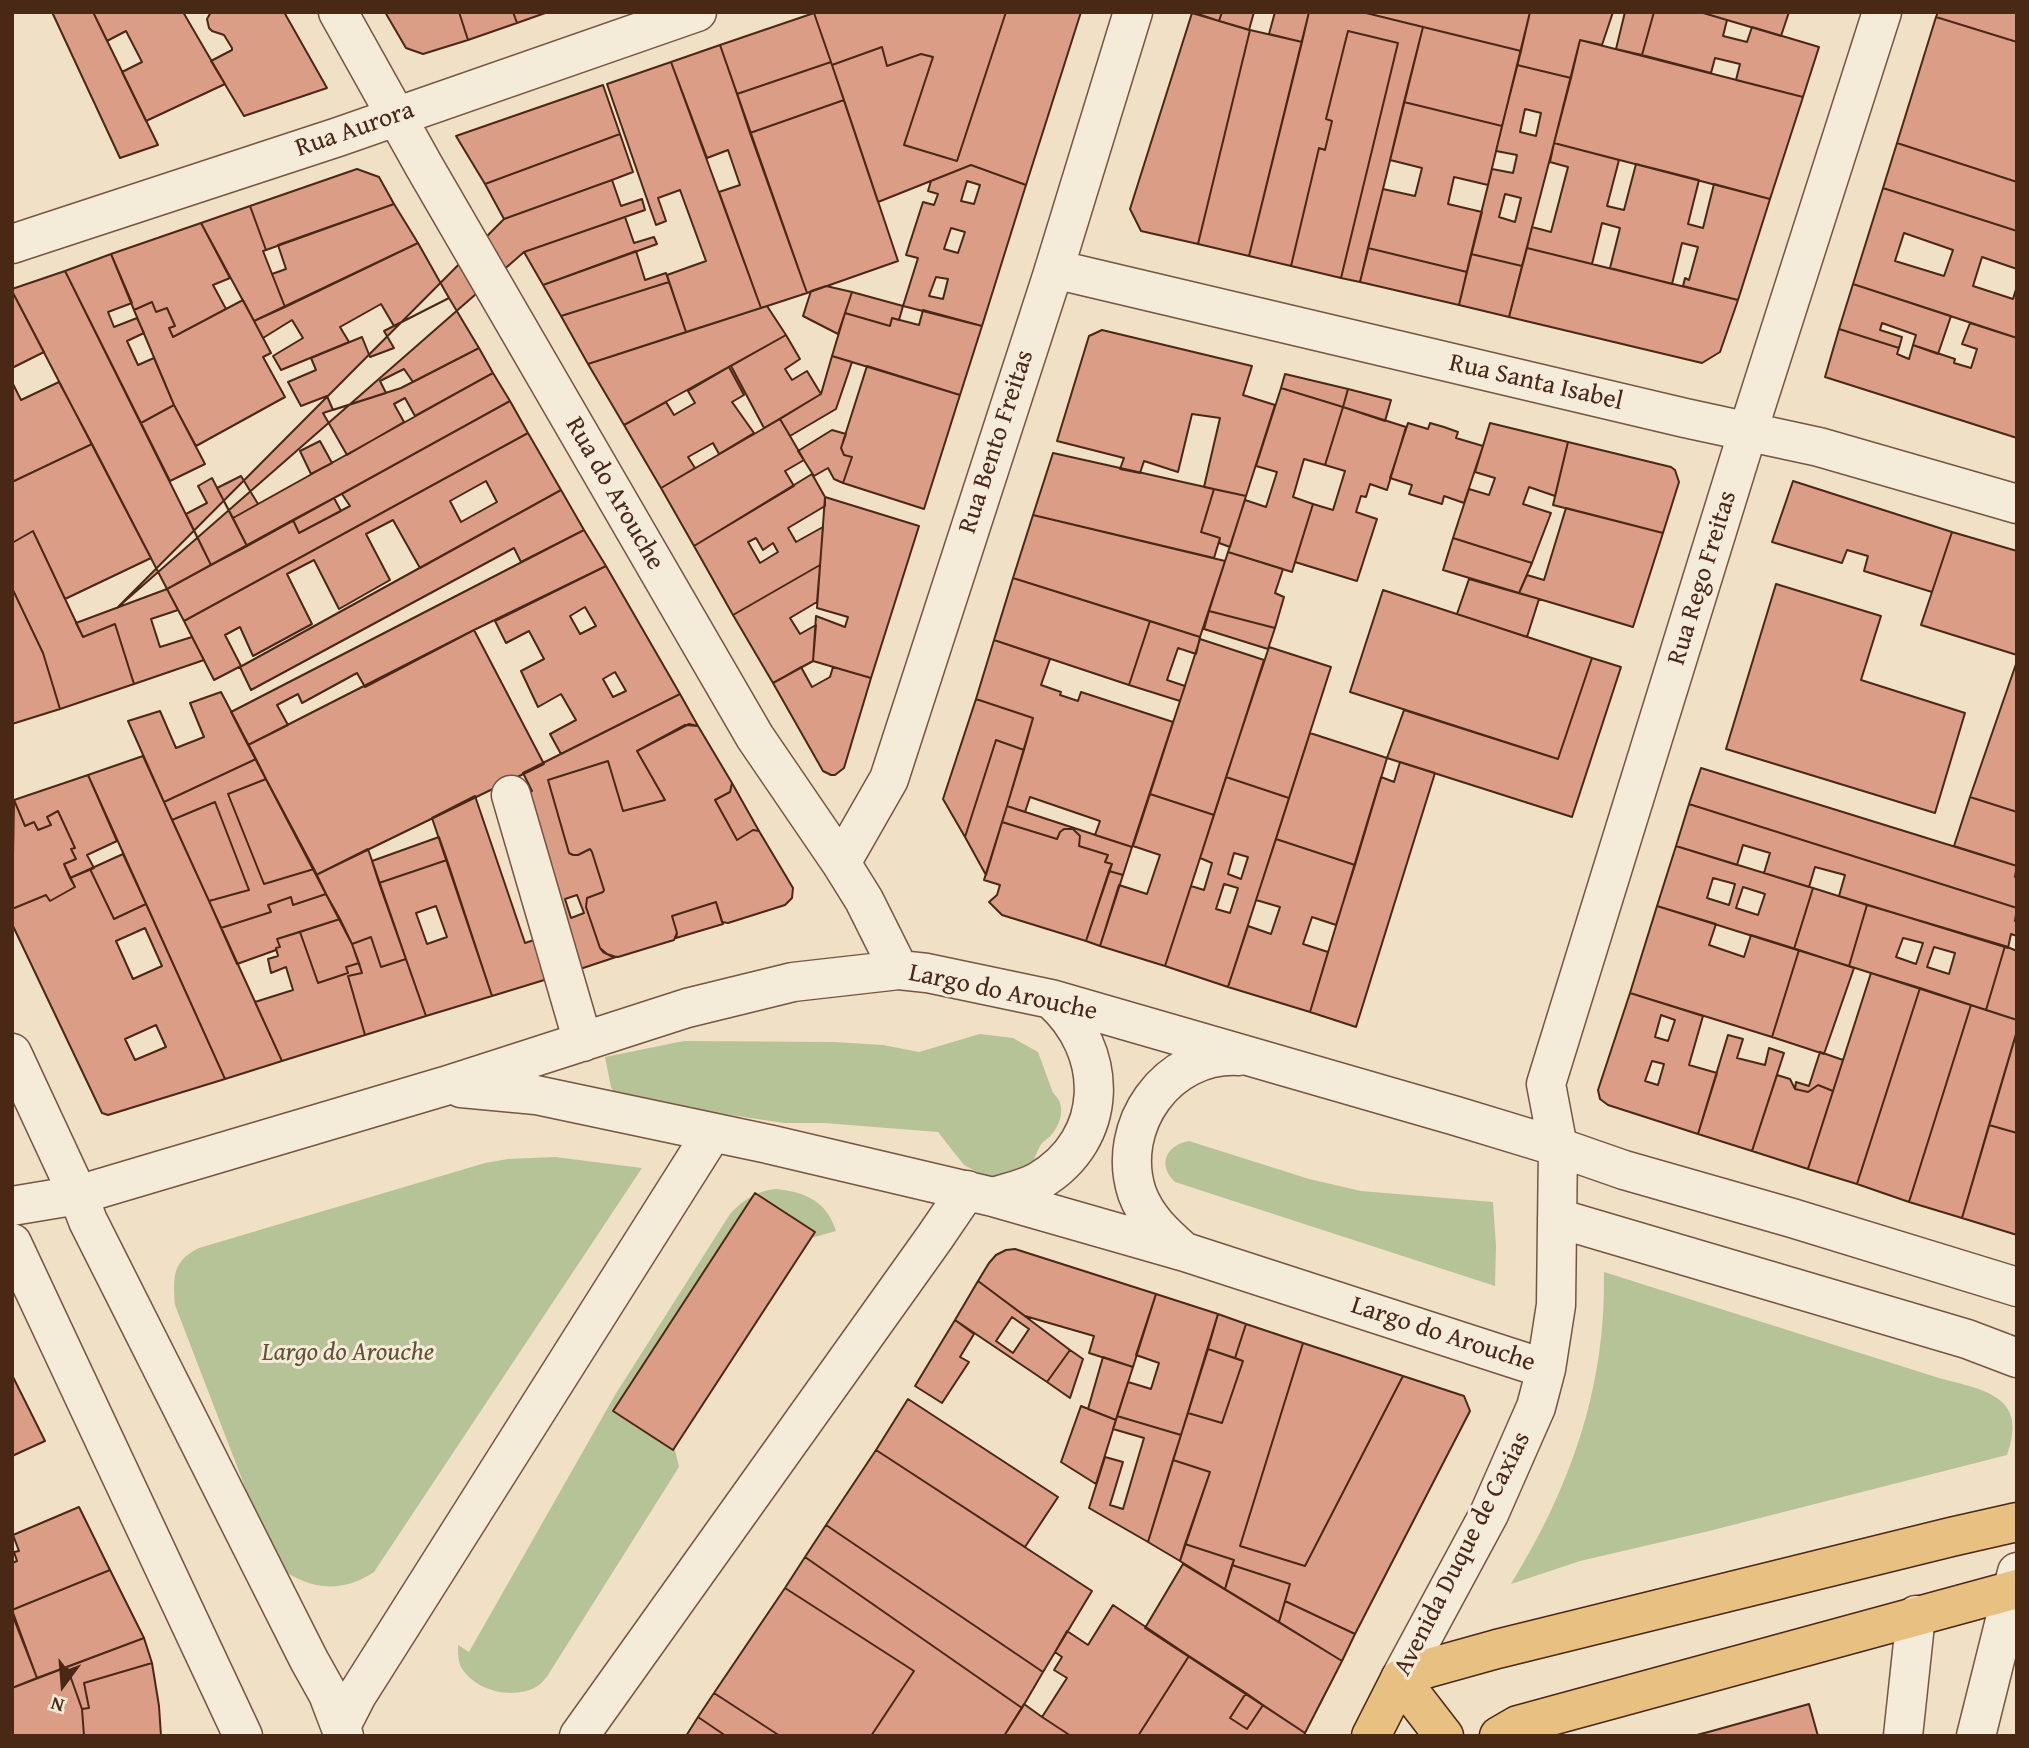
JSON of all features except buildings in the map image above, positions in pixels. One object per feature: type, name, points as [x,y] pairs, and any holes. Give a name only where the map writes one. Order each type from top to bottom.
[{"type":"main road","points":[[1444,1736],[1400,1679],[1418,1671],[1497,1649],[2017,1522]]},
{"type":"main road","points":[[1499,1736],[1518,1725],[2016,1586]]},
{"type":"main road","name":"Avenida Duque de Caxias","points":[[1371,1736],[1400,1679]]},
{"type":"street","name":"Rua do Arouche","points":[[338,12],[755,737],[841,863],[864,901],[899,970]]},
{"type":"street","name":"Rua Aurora","points":[[12,244],[396,117],[697,12]]},
{"type":"street","name":"Rua Bento Freitas","points":[[841,863],[889,779],[1054,269],[1133,12]]},
{"type":"street","name":"Rua Rego Freitas","points":[[1558,1147],[1546,1084],[1748,431],[1882,12]]},
{"type":"street","name":"Rua Santa Isabel","points":[[1054,269],[1819,447],[2017,504]]},
{"type":"street","points":[[501,799],[572,1046]]},
{"type":"street","name":"Largo do Arouche","points":[[12,1206],[78,1195],[445,1086],[687,1008],[793,982],[899,970],[927,973],[1051,999],[1558,1147],[1624,1170],[2017,1287]]},
{"type":"street","points":[[579,1736],[935,1237],[980,1193],[1024,1189],[1051,1173],[1081,1139],[1094,1094],[1092,1064],[1082,1035],[1063,1009],[1051,999]]},
{"type":"street","points":[[12,1053],[88,1221],[328,1694],[343,1731]]},
{"type":"street","points":[[1185,1252],[1157,1227],[1137,1194],[1132,1156],[1140,1119],[1145,1107],[1161,1087],[1192,1065],[1229,1056],[1255,1058]]},
{"type":"street","name":"Largo do Arouche","points":[[445,1086],[536,1095],[980,1193],[1185,1252],[1546,1370],[1556,1305],[1558,1147]]},
{"type":"street","points":[[343,1731],[357,1695],[712,1133]]},
{"type":"street","points":[[1557,1218],[1967,1339],[2017,1358]]},
{"type":"street","points":[[12,1243],[243,1736]]},
{"type":"street","name":"Avenida Duque de Caxias","points":[[1400,1679],[1489,1514],[1536,1407],[1546,1370]]},
{"type":"street","points":[[1976,1736],[2016,1586]]},
{"type":"street","points":[[1903,1736],[1916,1615]]},
{"type":"green space","points":[[980,1034],[1013,1038],[1038,1052],[1053,1093],[1060,1102],[1058,1124],[1040,1146],[1029,1172],[1014,1179],[988,1178],[964,1165],[938,1132],[824,1123],[784,1123],[618,1098],[611,1087],[605,1057],[684,1041],[834,1042],[883,1045],[919,1052]]},
{"type":"green space","points":[[1189,1141],[1309,1179],[1361,1191],[1493,1202],[1495,1286],[1175,1182],[1166,1169],[1167,1157],[1175,1147]]},
{"type":"green space","name":"Largo do Arouche","points":[[555,1157],[642,1168],[374,1572],[348,1584],[336,1586],[312,1584],[287,1573],[275,1565],[175,1305],[174,1287],[179,1265],[199,1248],[485,1163]]},
{"type":"green space","points":[[776,1189],[814,1200],[827,1212],[836,1231],[790,1244],[673,1442],[679,1467],[546,1678],[536,1687],[516,1693],[495,1691],[475,1682],[461,1667],[458,1645],[469,1652],[615,1395],[730,1214],[750,1197]]},
{"type":"green space","points":[[1604,1272],[1986,1392],[2007,1407],[2012,1419],[2012,1435],[2007,1455],[1580,1561],[1511,1584],[1551,1510],[1581,1435],[1599,1356]]}]
